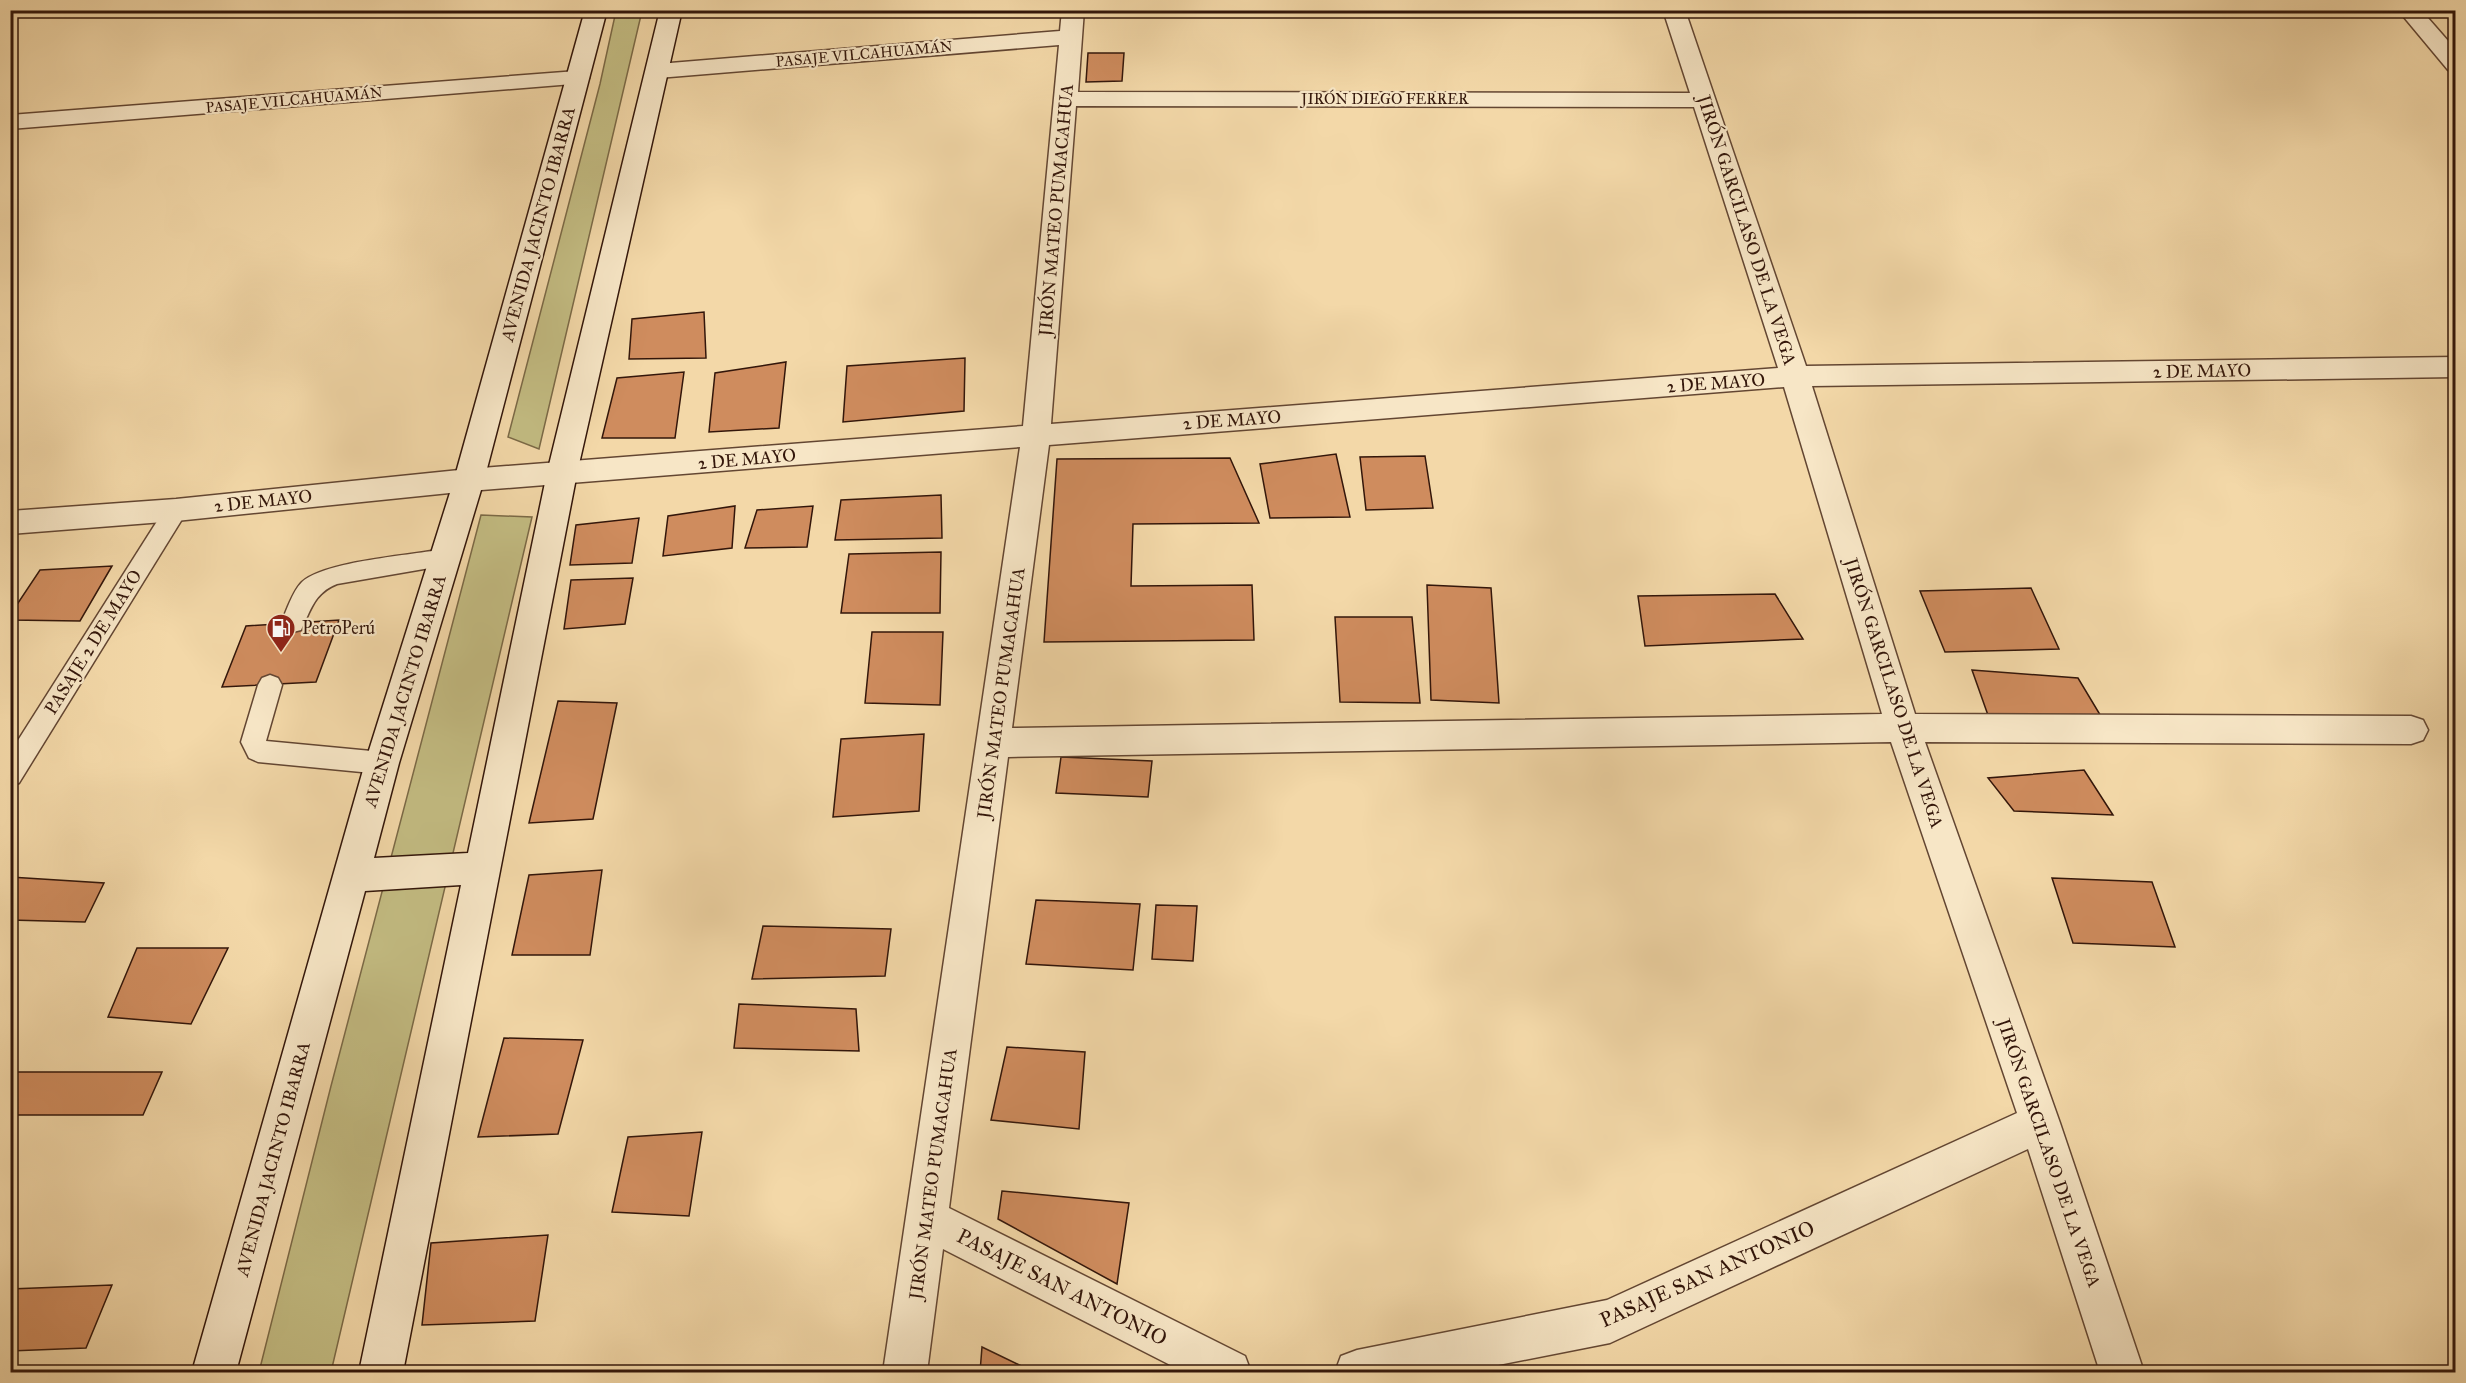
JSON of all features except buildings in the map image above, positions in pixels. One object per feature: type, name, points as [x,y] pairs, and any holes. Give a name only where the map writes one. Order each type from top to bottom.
[{"type":"street","name":"AVENIDA JACINTO IBARRA","points":[[214,1372],[382,763],[468,480],[596,10]]},
{"type":"street","points":[[381,1372],[562,473],[671,10]]},
{"type":"street","name":"JIRÓN GARCILASO DE LA VEGA","points":[[1674,10],[1795,376],[1903,728],[2040,1123],[2122,1372]]},
{"type":"street","points":[[2409,10],[2456,65]]},
{"type":"street","name":"PASAJE VILCAHUAMÁN","points":[[658,71],[1072,24]]},
{"type":"street","name":"JIRÓN MATEO PUMACAHUA","points":[[905,1372],[1036,436],[1072,24]]},
{"type":"street","name":"PASAJE VILCAHUAMÁN","points":[[10,122],[577,78]]},
{"type":"street","name":"JIRÓN DIEGO FERRER","points":[[1065,99],[1704,100]]},
{"type":"street","name":"2 DE MAYO","points":[[10,523],[176,510],[468,480],[1795,376],[2456,367]]},
{"type":"street","points":[[994,743],[1903,728],[2411,730]]},
{"type":"street","points":[[351,875],[483,868]]},
{"type":"street","name":"PASAJE SAN ANTONIO","points":[[1356,1372],[1610,1321],[2040,1123]]},
{"type":"street","name":"PASAJE SAN ANTONIO","points":[[927,1219],[1229,1372]]},
{"type":"lane","name":"PASAJE 2 DE MAYO","points":[[10,775],[176,510]]},
{"type":"lane","points":[[293,623],[307,590],[319,581],[334,576],[445,558]]},
{"type":"lane","points":[[270,685],[253,742],[258,751],[382,763]]},
{"type":"shaded area","points":[[616,11],[642,11],[539,449],[508,437],[600,84]]},
{"type":"shaded area","points":[[481,515],[532,517],[331,1372],[259,1372],[331,1086]]},
{"type":"place","name":"PetroPerú","points":[[281,654]]}]
